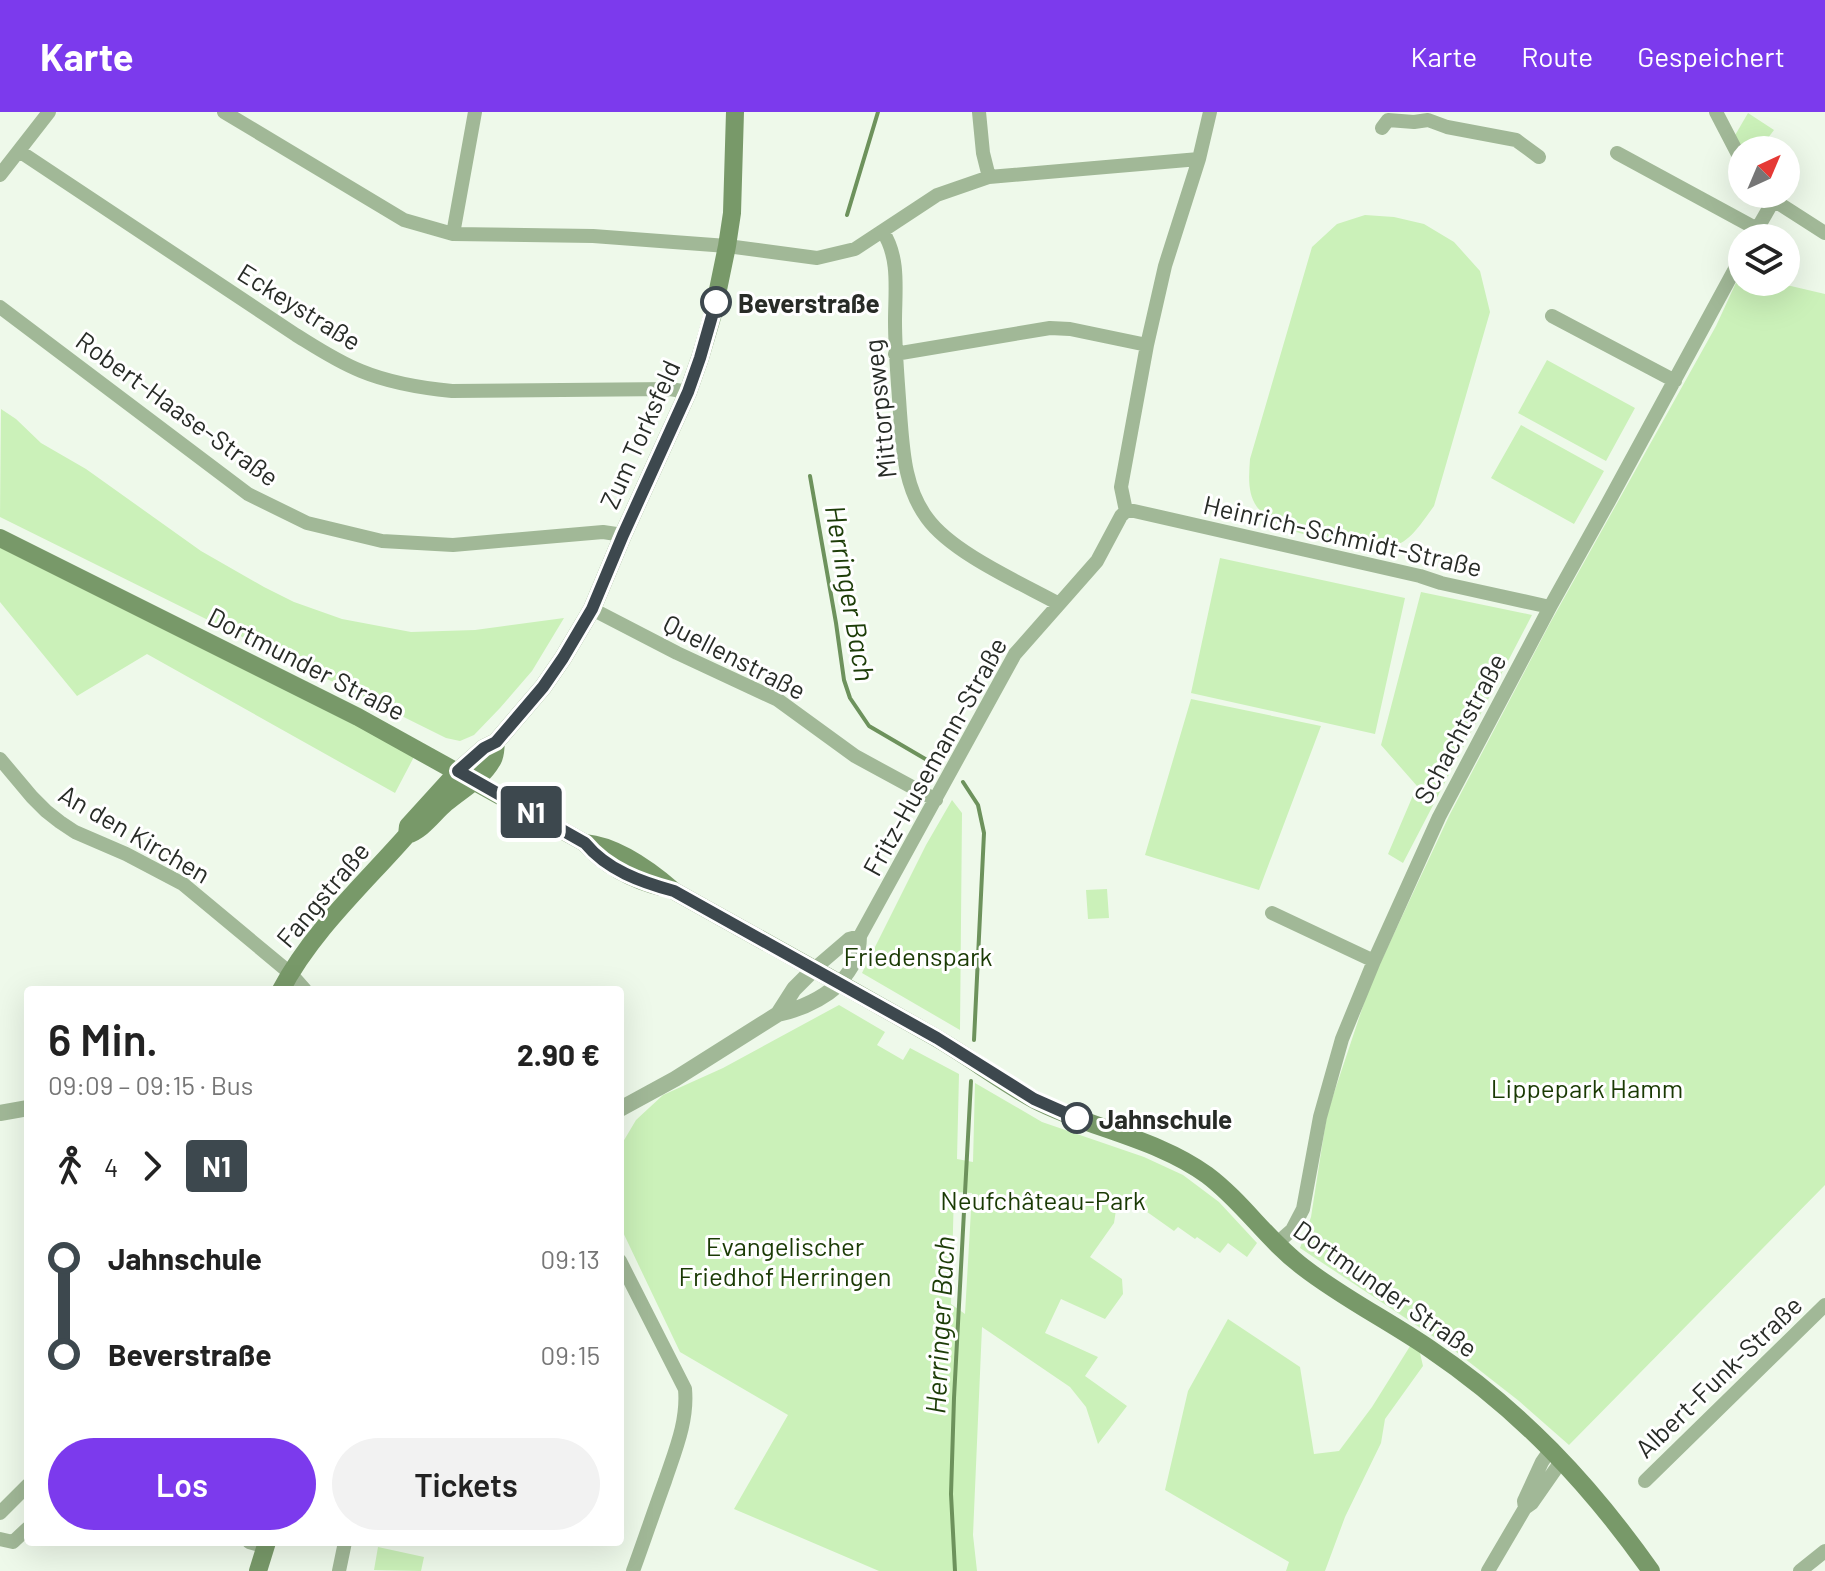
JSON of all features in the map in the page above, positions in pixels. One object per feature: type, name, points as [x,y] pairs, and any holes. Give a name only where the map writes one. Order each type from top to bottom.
[{"type":"main road","name":"Zum Torksfeld","points":[[466,776],[492,762],[496,742],[543,687],[592,609],[688,392],[713,314],[727,246],[732,213],[735,112]]},
{"type":"main road","name":"Dortmunder Straße","points":[[0,538],[358,717],[585,843],[608,848],[657,876],[674,891],[947,1044],[1034,1099],[1096,1126],[1157,1147],[1206,1175],[1304,1268],[1430,1350],[1512,1411],[1556,1454],[1610,1515],[1651,1571]]},
{"type":"main road","name":"Fangstraße","points":[[283,986],[318,935],[407,835],[408,826],[466,776]]},
{"type":"main road","points":[[258,1571],[260,1546]]},
{"type":"street","points":[[0,175],[49,112]]},
{"type":"street","points":[[224,112],[404,220],[453,234],[593,236],[727,246],[817,258],[855,249],[937,195],[989,177],[1199,159]]},
{"type":"street","points":[[453,234],[475,112]]},
{"type":"street","points":[[979,112],[989,177]]},
{"type":"street","points":[[1126,511],[1121,487],[1147,345],[1165,266],[1199,159],[1210,112]]},
{"type":"street","points":[[1716,112],[1728,136]]},
{"type":"street","points":[[1382,128],[1388,120],[1414,122],[1428,116],[1447,127],[1516,140],[1539,157]]},
{"type":"street","name":"Eckeystraße","points":[[19,151],[296,335],[362,372],[391,382],[452,391],[670,389],[688,392]]},
{"type":"street","points":[[1617,153],[1739,224]]},
{"type":"street","points":[[1786,208],[1825,233]]},
{"type":"street","name":"Mittorpsweg","points":[[883,232],[891,244],[895,262],[895,354],[905,466],[912,491],[927,518],[967,553],[1059,604]]},
{"type":"street","name":"Schachtstraße","points":[[1276,1244],[1292,1230],[1303,1209],[1320,1117],[1338,1052],[1374,961],[1439,817],[1728,282]]},
{"type":"street","name":"Robert-Haase-Straße","points":[[0,307],[248,494],[307,523],[382,541],[453,545],[603,532],[623,535]]},
{"type":"street","points":[[1552,316],[1675,381]]},
{"type":"street","points":[[895,354],[1050,328],[1070,329],[1147,345]]},
{"type":"street","name":"Fritz-Husemann-Straße","points":[[839,984],[856,960],[860,936],[1015,654],[1097,561],[1126,511]]},
{"type":"street","name":"Heinrich-Schmidt-Straße","points":[[1126,511],[1550,607]]},
{"type":"street","name":"Quellenstraße","points":[[592,609],[778,700],[855,756],[936,800]]},
{"type":"street","name":"An den Kirchen","points":[[0,759],[46,811],[60,822],[183,884],[301,986]]},
{"type":"street","points":[[1272,913],[1374,961]]},
{"type":"street","name":"Fritz-Husemann-Straße","points":[[814,969],[849,939],[860,936]]},
{"type":"street","points":[[778,1014],[794,989],[814,969]]},
{"type":"street","points":[[624,1107],[675,1079],[778,1014],[817,1000],[839,984]]},
{"type":"street","points":[[0,1113],[24,1109]]},
{"type":"street","points":[[624,1269],[685,1389],[686,1397],[684,1422],[633,1571]]},
{"type":"street","name":"Albert-Funk-Straße","points":[[1645,1481],[1825,1305]]},
{"type":"street","points":[[1488,1571],[1525,1508],[1524,1501],[1542,1462],[1556,1454]]},
{"type":"street","points":[[0,1513],[24,1489]]},
{"type":"street","points":[[0,1539],[13,1542],[24,1532]]},
{"type":"street","points":[[339,1571],[344,1546]]},
{"type":"street","points":[[1800,1571],[1825,1551]]},
{"type":"green space","points":[[1748,113],[1774,130],[1770,136],[1735,136]]},
{"type":"green space","points":[[1365,215],[1424,224],[1454,242],[1480,271],[1490,312],[1434,506],[1407,539],[1386,547],[1338,542],[1281,526],[1257,507],[1249,484],[1250,459],[1312,247],[1337,224]]},
{"type":"green space","name":"Lippepark Hamm","points":[[1800,288],[1825,294],[1825,1185],[1569,1445],[1455,1351],[1300,1248],[1311,1217],[1327,1114],[1370,985],[1449,816],[1549,625],[1730,296],[1800,296]]},
{"type":"green space","points":[[1547,360],[1635,408],[1606,461],[1518,413]]},
{"type":"green space","points":[[1,409],[41,443],[86,469],[201,551],[294,602],[342,619],[411,632],[475,630],[564,618],[532,671],[474,735],[460,741],[446,738],[0,517]]},
{"type":"green space","points":[[1521,425],[1604,471],[1574,524],[1491,478]]},
{"type":"green space","points":[[0,546],[416,753],[395,793],[147,654],[77,696],[0,602]]},
{"type":"green space","points":[[1220,558],[1405,598],[1375,734],[1191,693]]},
{"type":"green space","points":[[1421,592],[1532,615],[1403,863],[1388,854],[1417,786],[1381,745]]},
{"type":"green space","points":[[1191,699],[1321,726],[1259,890],[1145,855]]},
{"type":"green space","name":"Friedenspark","points":[[952,800],[962,813],[960,1030],[862,973]]},
{"type":"green space","points":[[1107,889],[1109,918],[1088,919],[1086,890]]},
{"type":"green space","name":"Evangelischer Friedhof Herringen","points":[[839,1005],[885,1032],[877,1045],[903,1060],[910,1048],[959,1074],[957,1159],[973,1162],[975,1083],[1042,1122],[1144,1157],[1183,1175],[1219,1202],[1257,1243],[1247,1257],[1228,1243],[1220,1253],[1178,1227],[1174,1231],[1126,1197],[1116,1210],[1114,1223],[1090,1257],[1122,1279],[1123,1294],[1105,1319],[1061,1299],[1045,1333],[1098,1357],[1085,1376],[1127,1406],[1098,1444],[1086,1407],[1070,1387],[982,1327],[973,1535],[977,1571],[879,1571],[734,1509],[788,1415],[680,1352],[624,1234],[624,1140],[636,1120],[663,1095],[723,1068]],"holes":[[[954,1192],[972,1193],[965,1314],[951,1304]]]},
{"type":"green space","points":[[1228,1319],[1300,1367],[1314,1454],[1339,1451],[1372,1407],[1412,1343],[1419,1349],[1423,1366],[1385,1419],[1381,1443],[1345,1517],[1325,1571],[1286,1571],[1289,1562],[1165,1490],[1188,1391]]},
{"type":"green space","points":[[378,1547],[424,1557],[421,1571],[374,1570]]},
{"type":"waterway","name":"Herringer Bach","points":[[847,215],[878,112]]},
{"type":"waterway","name":"Herringer Bach","points":[[810,476],[844,680],[850,698],[869,726],[939,767]]},
{"type":"waterway","name":"Herringer Bach","points":[[963,782],[978,805],[984,833],[974,1040]]},
{"type":"waterway","name":"Herringer Bach","points":[[955,1571],[951,1494],[954,1398],[971,1081]]},
{"type":"bus line","name":"N1","points":[[716,302],[688,392],[592,609],[543,687],[496,742],[484,748],[458,771],[585,843],[604,861],[651,885],[674,891],[937,1038],[1034,1099],[1077,1118]]},
{"type":"place","name":"Beverstraße","points":[[716,302]]},
{"type":"place","name":"Jahnschule","points":[[1077,1118]]},
{"type":"park label","name":"Neufchâteau-Park","points":[[1043,1199]]}]
